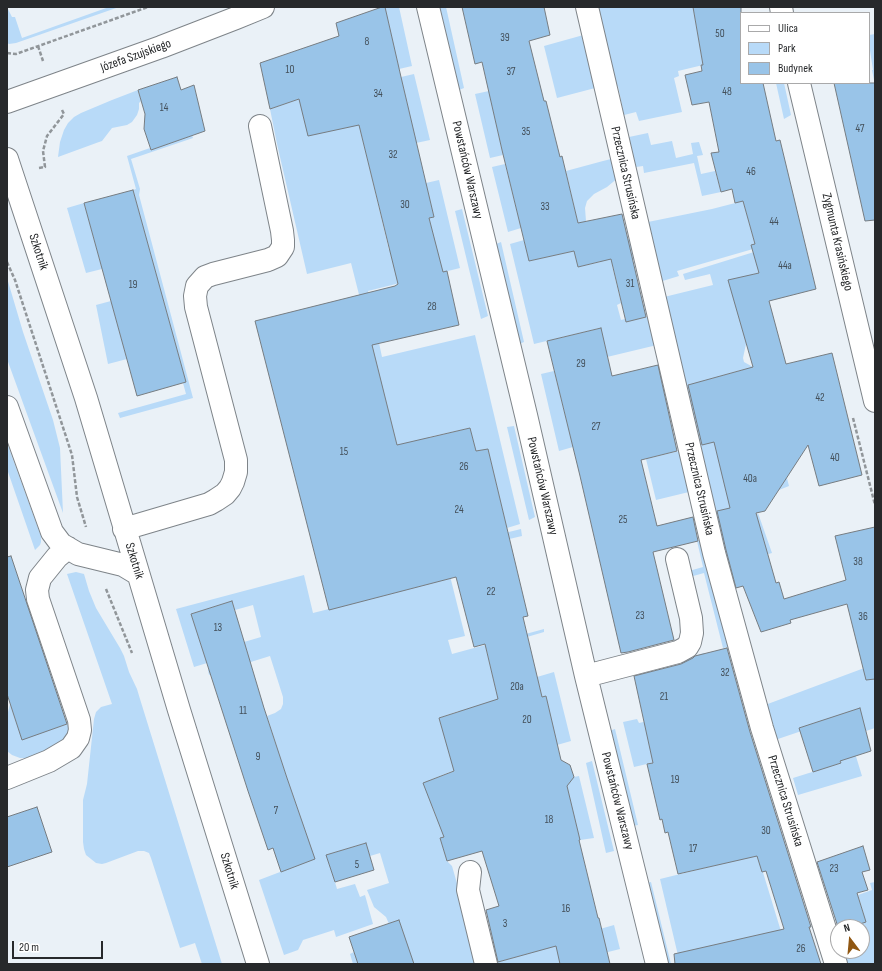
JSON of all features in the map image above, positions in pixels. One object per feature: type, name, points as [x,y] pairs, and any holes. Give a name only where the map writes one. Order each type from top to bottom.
[{"type":"street","name":"Józefa Szujskiego","points":[[7,102],[161,47],[263,7]]},
{"type":"street","name":"Powstańców Warszawy","points":[[428,7],[524,407],[586,676],[657,964]]},
{"type":"street","name":"Przecznica Strusińska","points":[[587,7],[714,553],[762,728],[836,964]]},
{"type":"street","name":"Zygmunta Krasińskiego","points":[[799,84],[875,401]]},
{"type":"street","points":[[124,528],[209,504],[224,494],[233,482],[236,472],[236,460],[196,307],[195,296],[197,286],[205,277],[268,260],[277,256],[283,247],[282,231],[260,126]]},
{"type":"street","name":"Szkotnik","points":[[7,159],[86,398],[178,710],[258,964]]},
{"type":"street","points":[[7,407],[52,532],[61,544],[78,554],[123,565],[138,574]]},
{"type":"street","points":[[7,778],[49,761],[71,748],[78,738],[80,730],[79,720],[38,599],[37,590],[40,578],[57,557],[68,548]]},
{"type":"street","points":[[586,676],[678,652],[687,647],[692,633],[691,618],[677,559]]},
{"type":"street","points":[[470,872],[468,890],[486,964]]},
{"type":"path","points":[[7,54],[16,54],[148,7]]},
{"type":"path","points":[[45,167],[43,151],[47,136],[64,114]]},
{"type":"path","points":[[7,262],[72,455],[77,497],[95,558],[133,656]]},
{"type":"green space","points":[[7,7],[12,17],[15,17],[22,38],[109,7],[119,7],[16,43],[9,44],[7,43]]},
{"type":"green space","points":[[381,7],[399,7],[412,66],[399,69],[386,12]]},
{"type":"green space","points":[[440,7],[446,7],[464,88],[459,90]]},
{"type":"green space","points":[[597,7],[693,7],[703,65],[678,71],[679,76],[674,78],[682,112],[639,121],[636,112],[624,115],[618,86],[614,86]]},
{"type":"green space","points":[[587,34],[599,87],[557,98],[544,46]]},
{"type":"green space","points":[[875,34],[875,85],[870,50],[870,35]]},
{"type":"green space","points":[[414,74],[430,140],[416,143],[401,77]]},
{"type":"green space","points":[[776,84],[784,84],[791,115],[784,119]]},
{"type":"green space","points":[[138,90],[141,101],[139,103],[137,115],[132,122],[127,125],[112,128],[102,141],[58,157],[60,142],[64,130],[74,117]]},
{"type":"green space","points":[[323,91],[359,124],[389,250],[434,239],[429,218],[434,217],[426,183],[439,180],[460,268],[368,291],[382,357],[475,335],[520,524],[507,528],[488,449],[476,451],[470,428],[429,437],[460,544],[521,529],[522,536],[484,545],[450,576],[465,636],[448,640],[452,654],[544,629],[544,632],[486,649],[501,710],[463,723],[459,711],[439,718],[442,729],[453,725],[465,766],[430,780],[439,803],[432,807],[437,819],[459,811],[466,830],[440,838],[447,861],[452,866],[477,953],[475,964],[353,964],[350,954],[404,935],[399,921],[389,924],[386,917],[374,907],[367,890],[389,883],[380,853],[370,856],[365,843],[327,855],[337,889],[355,884],[360,897],[365,895],[373,924],[336,937],[334,930],[303,940],[298,950],[284,955],[259,880],[301,864],[297,852],[276,858],[273,848],[307,837],[267,716],[281,709],[283,697],[270,656],[209,675],[208,670],[210,668],[248,655],[244,642],[261,637],[253,605],[235,610],[232,601],[191,614],[207,663],[194,667],[176,609],[304,575],[313,613],[432,583],[351,263],[307,274],[277,144],[270,109]]},
{"type":"green space","points":[[489,91],[503,155],[490,158],[475,94]]},
{"type":"green space","points":[[648,133],[651,145],[672,141],[676,158],[693,154],[691,143],[699,142],[703,155],[697,156],[701,174],[715,171],[721,192],[702,196],[694,163],[644,173],[643,166],[636,167],[629,137]]},
{"type":"green space","points":[[192,135],[193,138],[131,159],[140,189],[139,195],[193,398],[120,418],[118,413],[186,394],[183,383],[186,382],[133,190],[136,189],[127,156],[150,148],[151,150]]},
{"type":"green space","points":[[615,158],[619,177],[607,187],[594,194],[587,201],[585,208],[586,221],[584,249],[566,171]]},
{"type":"green space","points":[[505,164],[521,228],[508,232],[492,167]]},
{"type":"green space","points":[[743,201],[755,244],[753,249],[677,271],[679,276],[656,283],[643,223]]},
{"type":"green space","points":[[84,203],[102,269],[86,273],[67,208]]},
{"type":"green space","points":[[462,209],[488,316],[481,319],[455,211]]},
{"type":"green space","points":[[632,238],[637,259],[612,265],[621,303],[617,305],[621,320],[625,319],[626,322],[650,316],[657,345],[607,357],[600,328],[534,344],[510,244],[524,240],[529,261],[574,251],[578,267],[600,262],[596,246]]},
{"type":"green space","points":[[501,242],[524,342],[519,344],[496,244]]},
{"type":"green space","points":[[754,252],[762,272],[748,276],[746,344],[743,358],[744,362],[753,367],[757,381],[741,370],[704,381],[754,520],[758,513],[772,553],[725,566],[660,298],[713,285],[710,274],[685,280],[683,274]]},
{"type":"green space","points":[[7,278],[23,332],[53,420],[60,448],[63,513],[7,359]]},
{"type":"green space","points":[[111,301],[127,359],[108,364],[96,305]]},
{"type":"green space","points":[[554,371],[573,447],[559,451],[541,374]]},
{"type":"green space","points":[[759,386],[789,486],[779,490]]},
{"type":"green space","points":[[514,426],[535,517],[529,520],[507,427]]},
{"type":"green space","points":[[7,443],[41,536],[40,545],[35,550],[7,469]]},
{"type":"green space","points":[[683,450],[693,491],[656,500],[646,459]]},
{"type":"green space","points":[[704,539],[733,646],[723,648],[704,573],[686,578],[689,571],[703,567],[697,541]]},
{"type":"green space","points":[[76,572],[84,574],[96,608],[120,648],[137,689],[222,964],[202,964],[195,943],[180,948],[149,853],[138,851],[102,864],[96,863],[86,855],[83,842],[83,800],[87,784],[94,719],[96,712],[101,707],[112,704],[67,574]]},
{"type":"green space","points":[[704,653],[717,700],[724,745],[791,964],[680,964],[660,879],[717,865],[698,752],[634,767],[623,722],[637,719],[639,723],[692,711],[681,660]]},
{"type":"green space","points":[[875,664],[875,728],[866,731],[843,714],[862,776],[798,795],[793,778],[841,763],[828,722],[775,740],[765,705]]},
{"type":"green space","points":[[554,672],[571,741],[557,745],[546,696],[542,697],[537,677]]},
{"type":"green space","points":[[10,704],[22,739],[68,724],[68,735],[59,745],[27,758],[20,758],[12,755],[7,751],[7,716]]},
{"type":"green space","points":[[615,729],[638,825],[632,826],[609,731]]},
{"type":"green space","points":[[592,761],[614,851],[606,853],[586,763]]},
{"type":"green space","points":[[579,776],[594,838],[580,840],[566,785],[574,777]]},
{"type":"green space","points":[[651,882],[671,964],[665,964],[647,883]]},
{"type":"green space","points":[[875,882],[875,964],[846,964],[844,959],[870,959],[870,919],[865,919],[858,895],[872,890],[870,883]]},
{"type":"green space","points":[[614,925],[620,949],[560,964],[492,964],[536,951]]},
{"type":"building","points":[[385,7],[434,217],[429,218],[443,272],[447,271],[459,325],[372,345],[397,445],[470,428],[476,451],[488,449],[528,616],[523,617],[542,697],[546,696],[561,760],[570,765],[574,777],[567,786],[610,964],[560,964],[556,946],[498,962],[486,910],[499,906],[482,851],[447,861],[440,838],[444,837],[423,783],[454,771],[439,718],[498,699],[485,644],[474,647],[456,577],[329,610],[255,321],[398,284],[359,125],[308,136],[299,99],[270,109],[260,63],[339,36],[336,23]]},
{"type":"building","points":[[462,7],[544,7],[550,35],[529,41],[560,157],[562,156],[578,223],[622,214],[646,317],[626,322],[611,259],[578,267],[574,251],[529,261],[482,62],[475,64]]},
{"type":"building","points":[[693,7],[741,7],[740,84],[763,84],[776,141],[780,140],[816,289],[769,301],[786,364],[832,353],[862,475],[819,486],[808,445],[765,511],[756,513],[776,583],[779,582],[784,599],[846,580],[835,536],[875,527],[875,679],[866,680],[847,604],[790,620],[791,623],[761,632],[743,586],[736,588],[717,511],[730,508],[714,442],[702,445],[688,385],[753,367],[728,280],[759,273],[751,245],[755,244],[743,201],[735,203],[732,189],[721,192],[711,153],[719,152],[709,102],[692,105],[685,75],[702,71],[701,65],[703,65]]},
{"type":"building","points":[[177,77],[181,90],[194,85],[205,131],[151,150],[144,129],[145,114],[138,90]]},
{"type":"building","points":[[875,83],[875,220],[865,221],[834,84]]},
{"type":"building","points":[[133,190],[186,382],[137,396],[84,203]]},
{"type":"building","points":[[601,328],[612,376],[658,365],[677,451],[641,460],[657,526],[693,517],[698,541],[653,552],[674,640],[621,653],[547,341]]},
{"type":"building","points":[[11,556],[67,724],[22,740],[7,694],[7,557]]},
{"type":"building","points":[[232,601],[264,708],[315,859],[281,872],[273,848],[268,850],[191,614]]},
{"type":"building","points":[[727,648],[750,732],[811,927],[809,927],[821,964],[675,964],[674,954],[784,929],[766,871],[762,872],[757,856],[678,874],[668,832],[665,833],[662,819],[660,820],[647,764],[653,763],[634,676],[681,664],[695,656]]},
{"type":"building","points":[[860,708],[871,751],[813,772],[799,728]]},
{"type":"building","points":[[37,807],[52,852],[7,867],[7,817]]},
{"type":"building","points":[[366,843],[374,870],[335,882],[326,855]]},
{"type":"building","points":[[863,846],[870,870],[862,872],[868,890],[857,893],[865,919],[835,919],[817,862]]},
{"type":"building","points":[[399,920],[414,964],[358,964],[349,937]]}]
